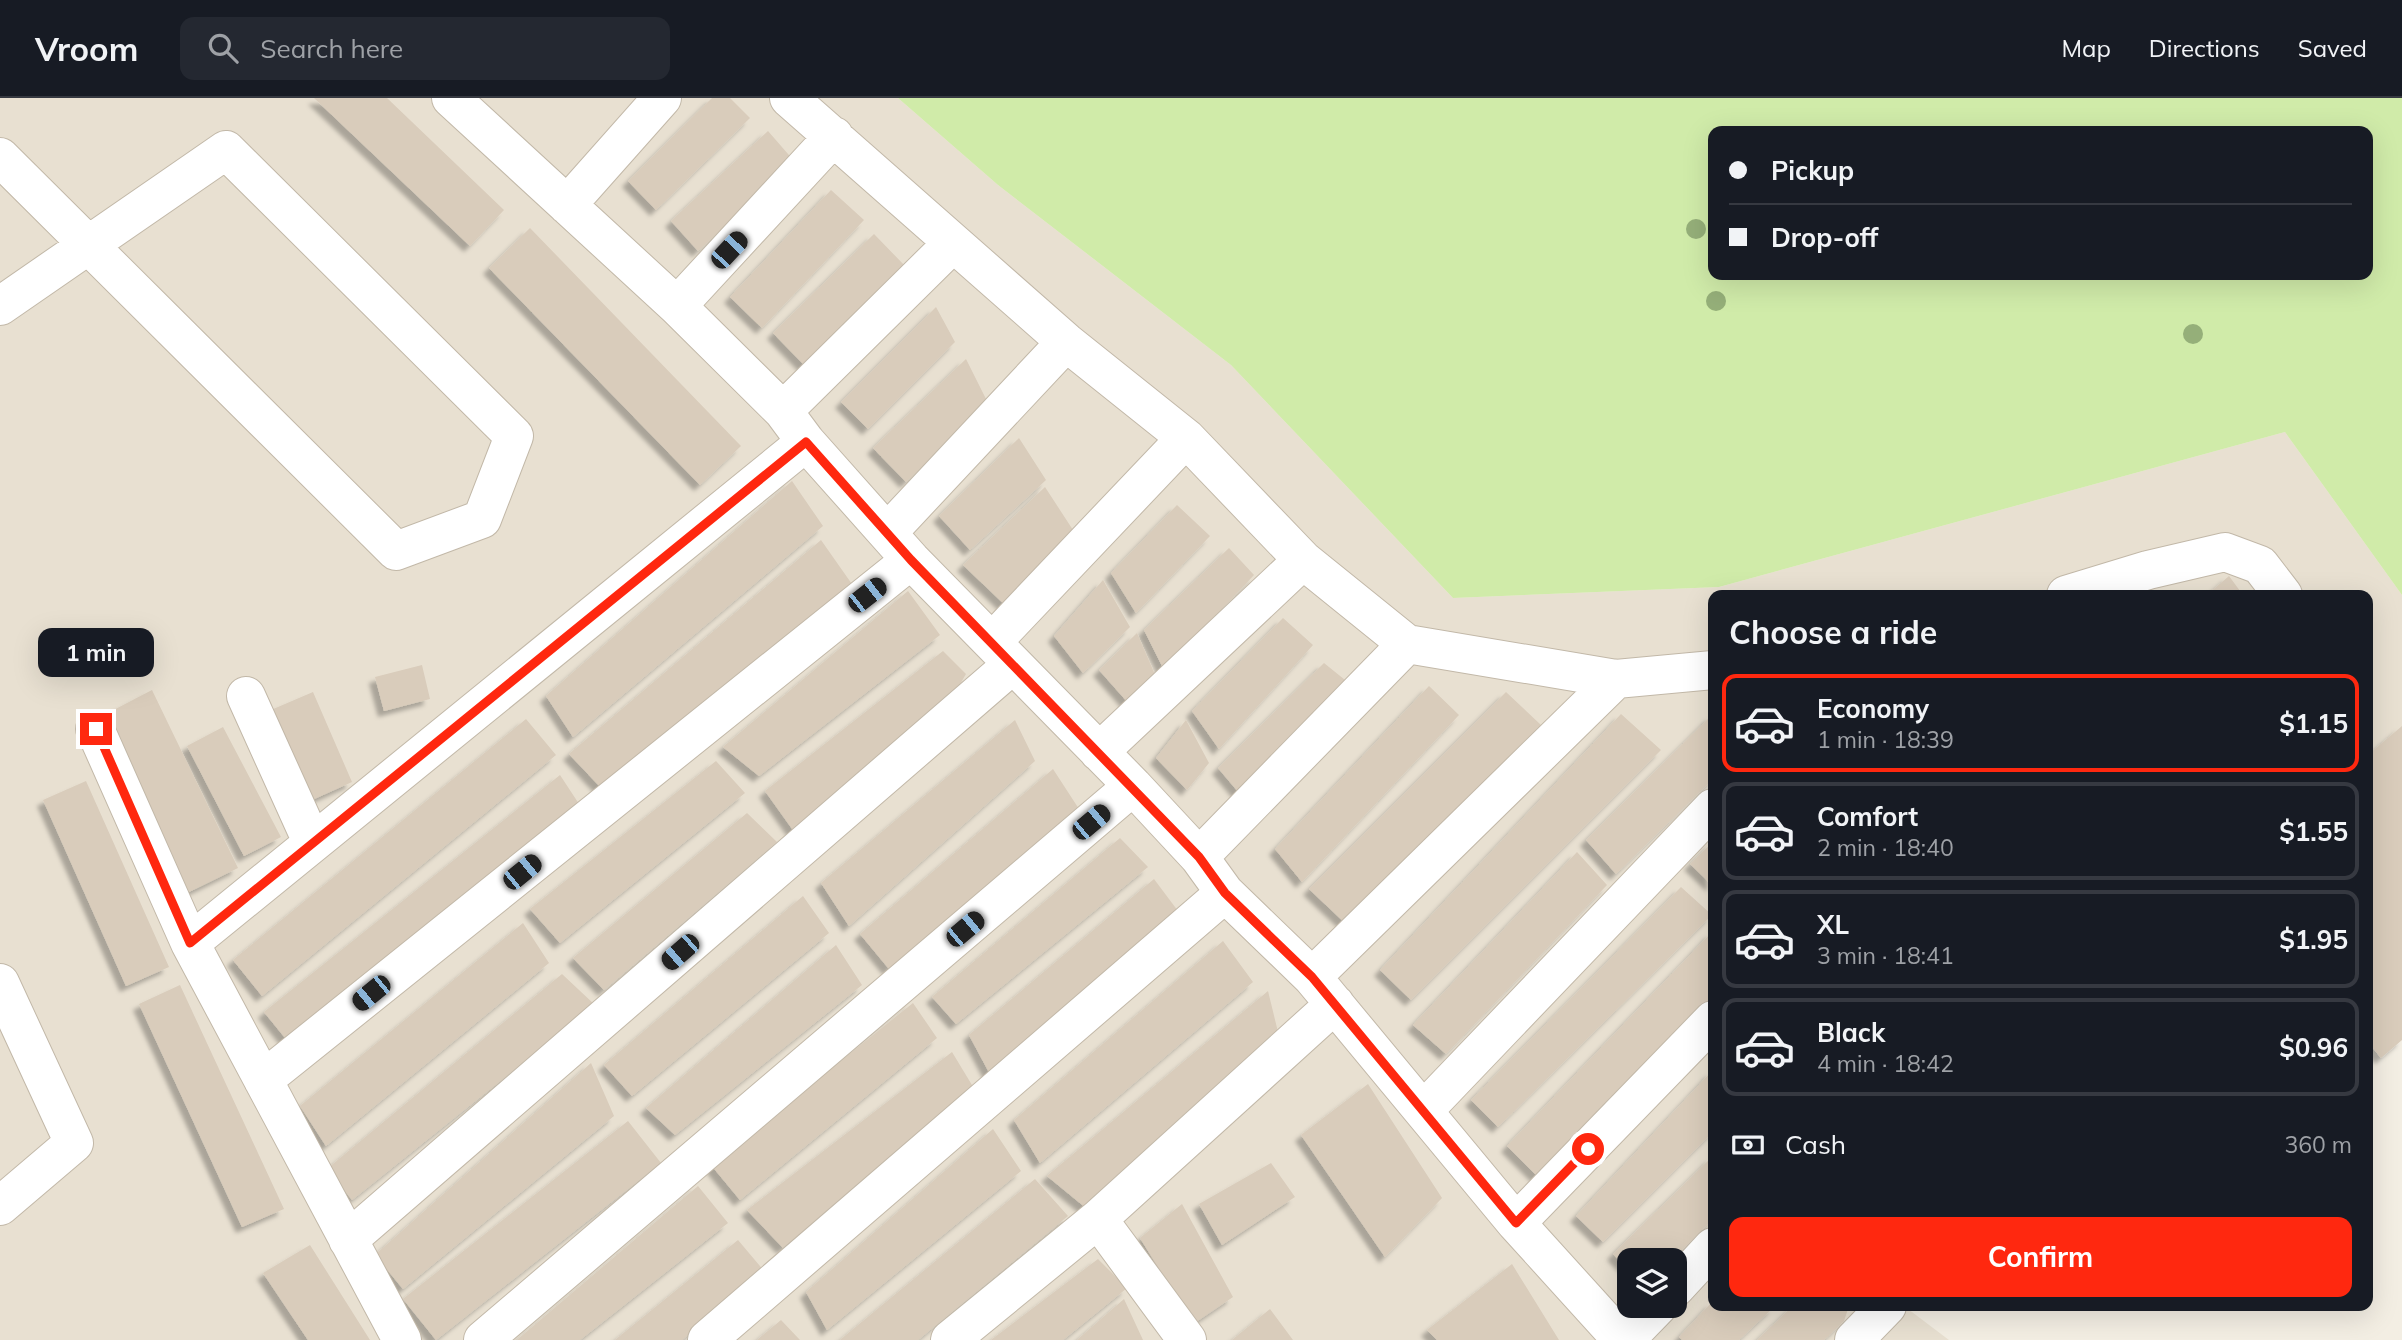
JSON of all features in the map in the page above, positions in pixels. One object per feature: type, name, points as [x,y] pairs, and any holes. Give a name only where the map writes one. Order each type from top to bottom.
[{"type":"street","points":[[451,98],[677,306],[783,411],[806,442],[899,546],[1133,786],[1199,857],[1225,893],[1323,991],[1425,1110],[1516,1223],[1624,1340],[1646,1318]]},
{"type":"street","points":[[568,205],[662,98]]},
{"type":"street","points":[[789,98],[1066,342],[1186,438],[1303,560],[1407,644],[1616,679],[1708,670]]},
{"type":"street","points":[[677,306],[834,136]]},
{"type":"street","points":[[0,157],[88,248],[396,551],[482,519],[514,436],[226,150],[88,248],[0,306]]},
{"type":"street","points":[[783,411],[952,244]]},
{"type":"street","points":[[263,1080],[899,546],[1066,342]]},
{"type":"street","points":[[348,1240],[1003,652],[1186,438]]},
{"type":"street","points":[[190,943],[806,442]]},
{"type":"street","points":[[2095,590],[2136,583],[2225,552],[2260,565],[2279,590]]},
{"type":"street","points":[[1098,752],[1303,560]]},
{"type":"street","points":[[1199,857],[1407,644]]},
{"type":"street","points":[[950,1340],[1098,1219],[1323,991],[1616,679]]},
{"type":"street","points":[[246,696],[312,842]]},
{"type":"street","points":[[96,729],[190,943],[402,1340]]},
{"type":"street","points":[[483,1340],[1133,786]]},
{"type":"street","points":[[1425,1110],[1708,813]]},
{"type":"street","points":[[707,1340],[1225,893]]},
{"type":"street","points":[[0,984],[74,1143],[0,1206]]},
{"type":"street","points":[[1516,1223],[1708,1025]]},
{"type":"street","points":[[1098,1219],[1186,1340]]},
{"type":"street","points":[[1687,1275],[1708,1252]]},
{"type":"street","points":[[1854,1340],[1883,1311]]},
{"type":"shaded area","points":[[0,98],[898,98],[998,185],[1231,365],[1453,598],[1719,587],[2285,432],[2402,595],[2402,737],[2373,761],[2373,590],[1708,590],[1708,1311],[1911,1311],[1949,1340],[0,1340]]},
{"type":"green space","points":[[898,98],[2402,98],[2402,595],[2285,432],[1719,587],[1453,598],[1231,365],[998,185]]},
{"type":"building","points":[[314,98],[387,98],[504,210],[470,246]]},
{"type":"building","points":[[712,98],[730,98],[750,118],[656,210],[628,181]]},
{"type":"building","points":[[768,131],[795,162],[698,251],[671,221]]},
{"type":"building","points":[[831,190],[864,220],[762,328],[730,297]]},
{"type":"building","points":[[530,228],[741,446],[700,485],[489,268]]},
{"type":"building","points":[[874,234],[907,268],[805,366],[773,333]]},
{"type":"building","points":[[936,307],[955,342],[868,429],[841,402]]},
{"type":"building","points":[[966,359],[988,403],[906,482],[873,448]]},
{"type":"building","points":[[1019,438],[1046,480],[970,550],[939,516]]},
{"type":"building","points":[[792,481],[823,526],[573,737],[546,696]]},
{"type":"building","points":[[1045,487],[1073,530],[1005,605],[963,565]]},
{"type":"building","points":[[1177,505],[1210,536],[1136,613],[1111,573]]},
{"type":"building","points":[[821,540],[854,587],[604,791],[569,754]]},
{"type":"building","points":[[1229,548],[1254,575],[1164,670],[1144,630]]},
{"type":"building","points":[[2229,576],[2239,590],[2213,590]]},
{"type":"building","points":[[1103,580],[1130,627],[1083,673],[1054,636]]},
{"type":"building","points":[[908,591],[940,635],[759,776],[723,747]]},
{"type":"building","points":[[1283,618],[1313,645],[1219,749],[1192,711]]},
{"type":"building","points":[[1137,633],[1156,677],[1130,705],[1099,670]]},
{"type":"building","points":[[943,651],[966,674],[950,701],[795,833],[765,791]]},
{"type":"building","points":[[1324,663],[1355,688],[1245,800],[1218,768]]},
{"type":"building","points":[[422,665],[430,699],[384,711],[375,677]]},
{"type":"building","points":[[1429,686],[1459,715],[1302,882],[1275,849]]},
{"type":"building","points":[[152,690],[238,868],[187,893],[106,714]]},
{"type":"building","points":[[313,692],[352,782],[312,800],[271,710]]},
{"type":"building","points":[[1506,692],[1541,725],[1345,923],[1309,889]]},
{"type":"building","points":[[1621,714],[1661,750],[1411,1000],[1380,970]]},
{"type":"building","points":[[526,719],[556,755],[262,996],[233,960]]},
{"type":"building","points":[[1708,719],[1708,784],[1616,874],[1586,840]]},
{"type":"building","points":[[1015,720],[1035,761],[849,926],[821,883]]},
{"type":"building","points":[[1186,720],[1209,763],[1187,790],[1156,758]]},
{"type":"building","points":[[2402,726],[2402,1040],[2381,1058],[2373,1048],[2373,751]]},
{"type":"building","points":[[223,727],[281,837],[244,856],[187,746]]},
{"type":"building","points":[[716,761],[745,793],[560,943],[530,909]]},
{"type":"building","points":[[1053,769],[1079,809],[889,969],[860,934]]},
{"type":"building","points":[[560,775],[583,810],[290,1044],[264,1012]]},
{"type":"building","points":[[86,781],[169,967],[126,986],[43,800]]},
{"type":"building","points":[[747,813],[777,842],[604,990],[573,958]]},
{"type":"building","points":[[1120,838],[1148,867],[956,1024],[932,997]]},
{"type":"building","points":[[1708,847],[1708,881],[1690,864]]},
{"type":"building","points":[[1577,852],[1607,885],[1446,1054],[1413,1025]]},
{"type":"building","points":[[1154,879],[1178,911],[992,1078],[969,1035]]},
{"type":"building","points":[[1681,887],[1708,911],[1708,919],[1498,1127],[1471,1100]]},
{"type":"building","points":[[803,896],[829,933],[632,1096],[604,1065]]},
{"type":"building","points":[[523,923],[549,963],[326,1146],[300,1106]]},
{"type":"building","points":[[1708,936],[1708,1003],[1538,1177],[1507,1146]]},
{"type":"building","points":[[1223,941],[1253,982],[1040,1163],[1014,1120]]},
{"type":"building","points":[[836,945],[862,985],[675,1135],[646,1108]]},
{"type":"building","points":[[562,974],[595,1005],[352,1200],[327,1169]]},
{"type":"building","points":[[180,985],[284,1209],[242,1227],[139,1004]]},
{"type":"building","points":[[1268,991],[1278,1032],[1086,1208],[1047,1176]]},
{"type":"building","points":[[913,1003],[937,1038],[740,1200],[711,1165]]},
{"type":"building","points":[[952,1052],[975,1090],[783,1248],[747,1210]]},
{"type":"building","points":[[591,1063],[614,1116],[403,1289],[375,1255]]},
{"type":"building","points":[[1708,1075],[1708,1137],[1603,1242],[1576,1216]]},
{"type":"building","points":[[1368,1084],[1442,1198],[1385,1257],[1301,1135]]},
{"type":"building","points":[[628,1121],[661,1163],[436,1340],[403,1299]]},
{"type":"building","points":[[993,1129],[1021,1171],[827,1330],[806,1292]]},
{"type":"building","points":[[1708,1161],[1708,1224],[1684,1248],[1619,1248]]},
{"type":"building","points":[[1271,1163],[1295,1197],[1222,1245],[1199,1204]]},
{"type":"building","points":[[1035,1179],[1068,1216],[918,1340],[840,1340]]},
{"type":"building","points":[[698,1186],[728,1223],[580,1340],[517,1340]]},
{"type":"building","points":[[1182,1204],[1233,1297],[1193,1324],[1140,1238]]},
{"type":"building","points":[[738,1240],[765,1272],[682,1340],[615,1340]]},
{"type":"building","points":[[310,1245],[370,1340],[308,1340],[263,1273]]},
{"type":"building","points":[[1098,1259],[1127,1288],[1063,1340],[991,1340]]},
{"type":"building","points":[[1512,1264],[1559,1340],[1437,1340],[1427,1330]]},
{"type":"building","points":[[1124,1299],[1143,1340],[1077,1340]]},
{"type":"building","points":[[1708,1306],[1708,1311],[1770,1311],[1739,1340],[1682,1340],[1679,1337]]},
{"type":"building","points":[[1270,1309],[1293,1340],[1232,1340]]},
{"type":"building","points":[[1788,1311],[1847,1311],[1844,1321],[1824,1340],[1757,1340]]},
{"type":"building","points":[[781,1320],[800,1340],[757,1340]]},
{"type":"route","points":[[96,729],[190,943],[806,442],[911,560],[993,641],[1199,857],[1225,893],[1312,977],[1516,1223],[1588,1149]]}]
